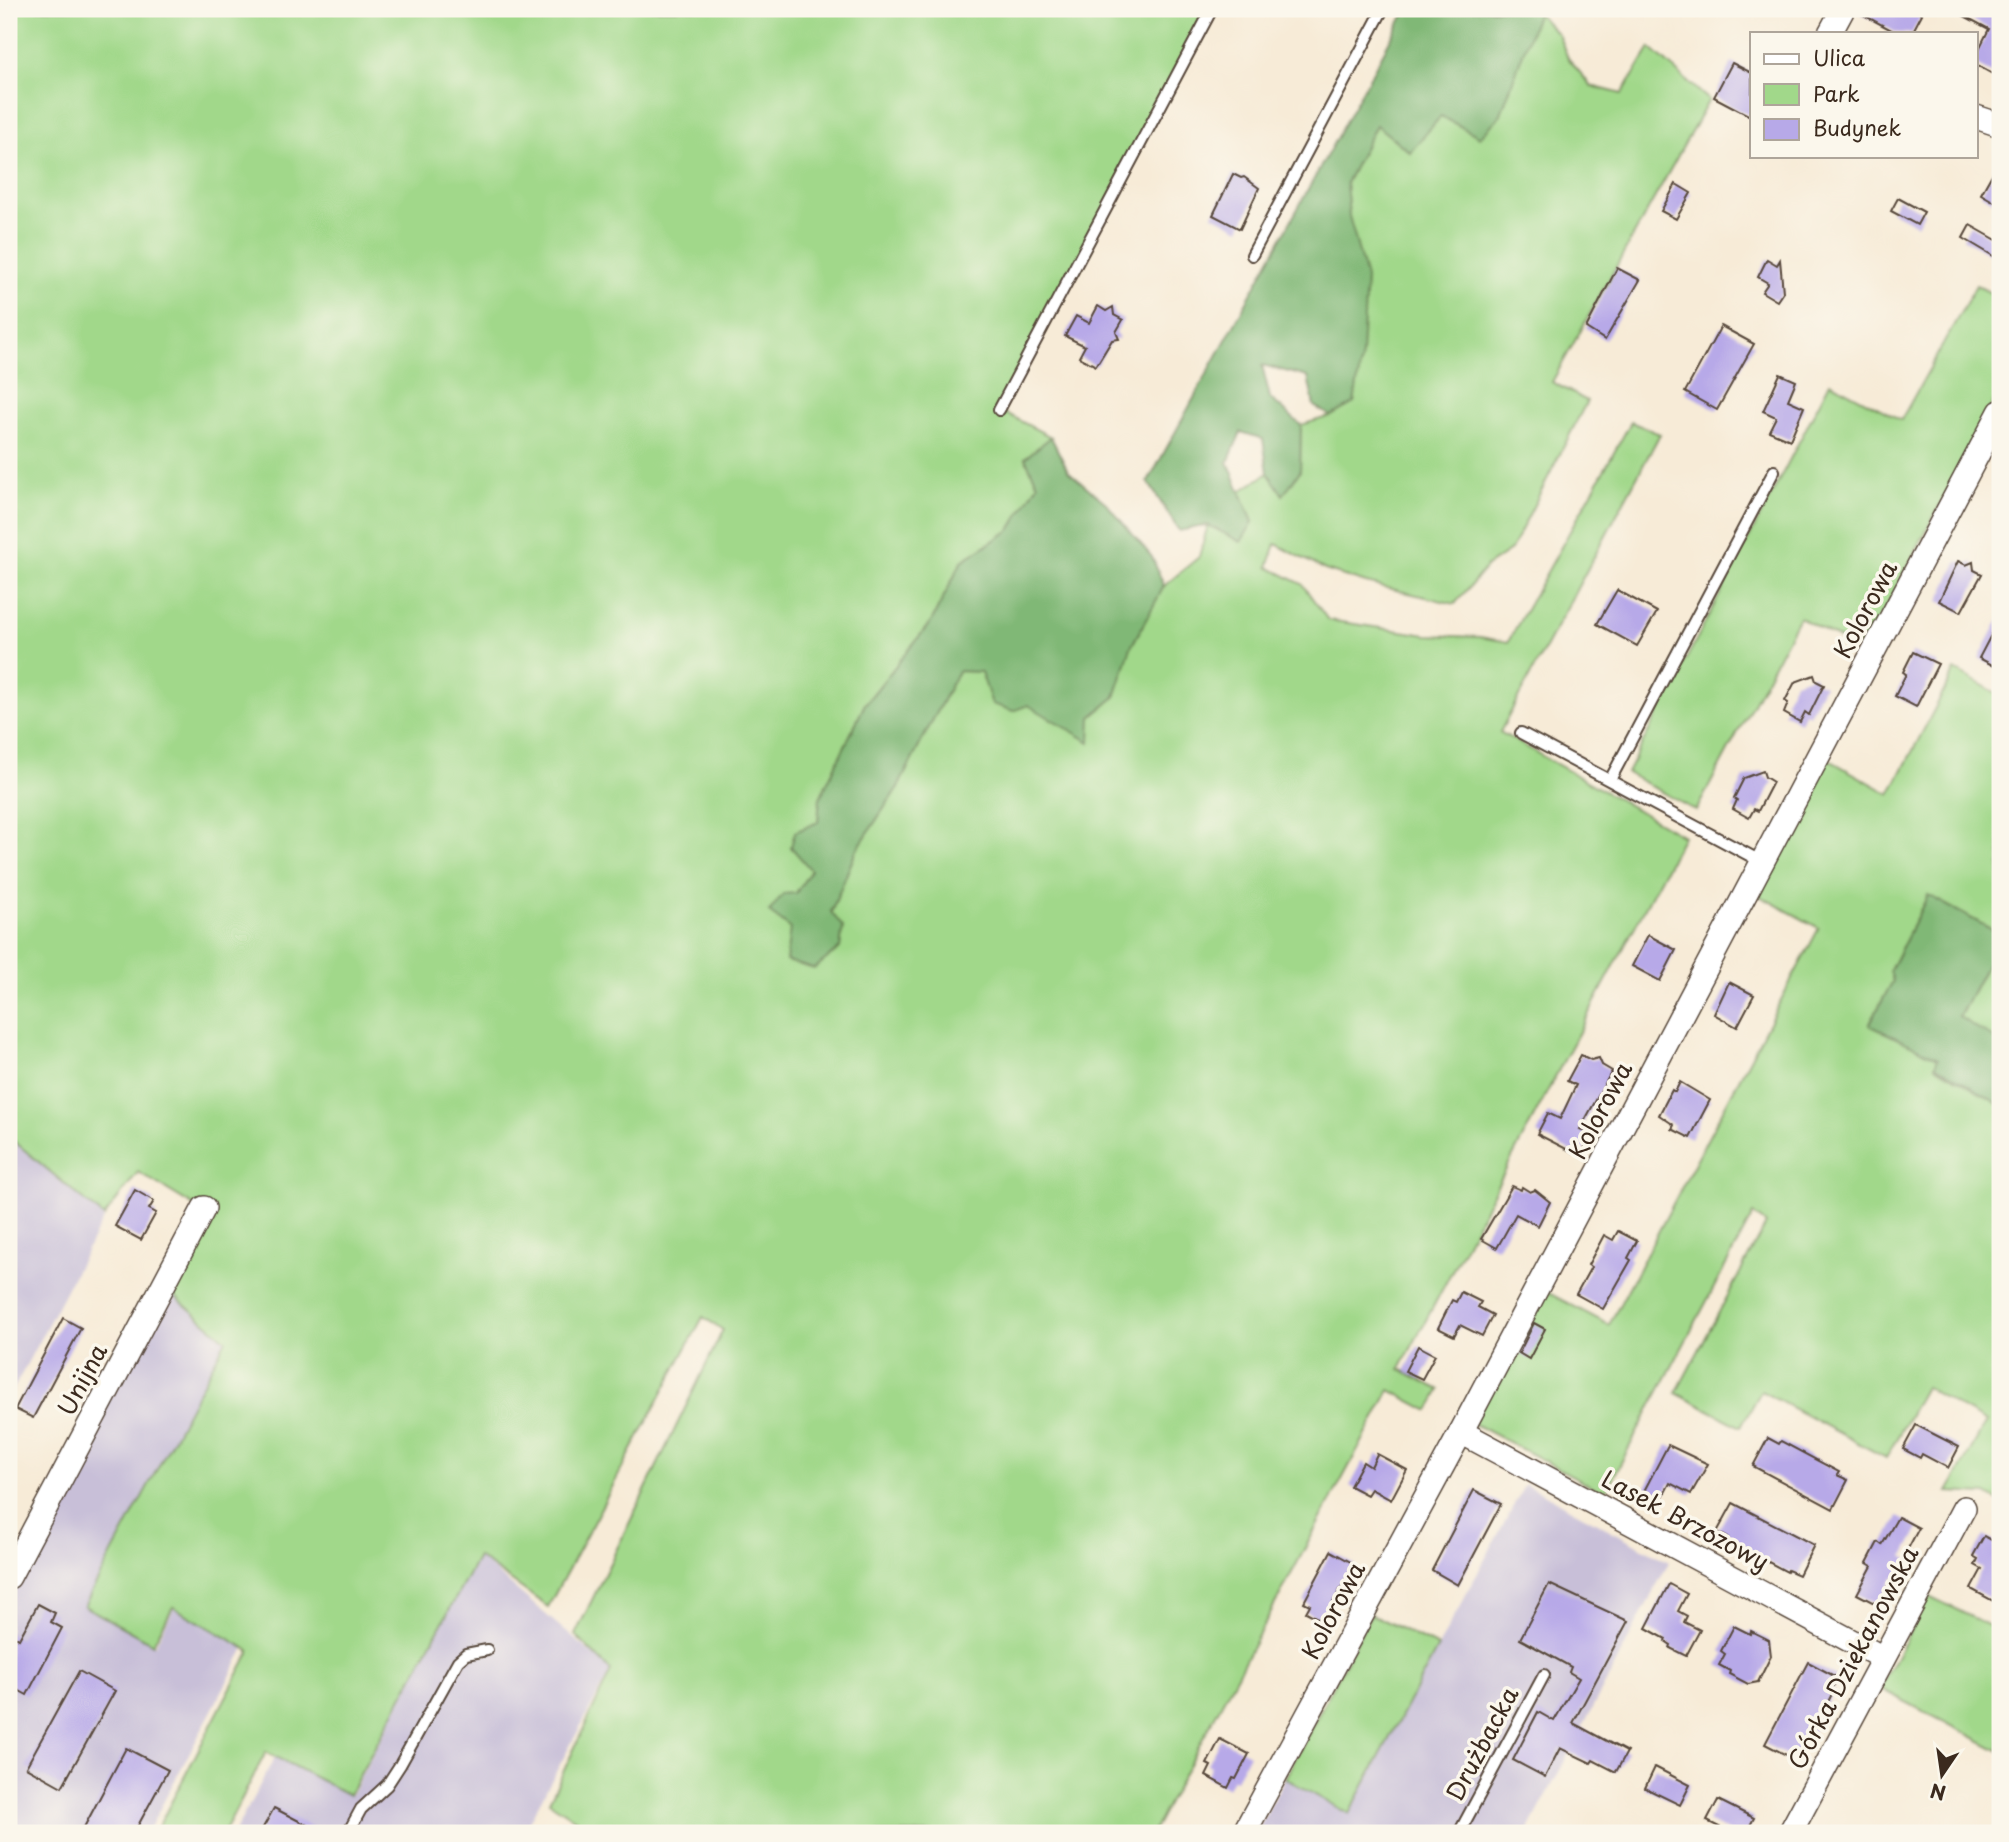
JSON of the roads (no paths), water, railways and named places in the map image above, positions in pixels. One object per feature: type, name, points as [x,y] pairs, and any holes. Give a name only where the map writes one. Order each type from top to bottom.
[{"type":"street","points":[[1831,32],[1843,9]]},
{"type":"street","points":[[1978,118],[2000,125]]},
{"type":"street","name":"Kolorowa","points":[[1244,1833],[1461,1432],[2000,412]]},
{"type":"street","name":"Unijna","points":[[9,1577],[204,1208]]},
{"type":"street","name":"Lasek Brzozowy","points":[[1461,1432],[1883,1658]]},
{"type":"street","name":"Górka Dziekanowska","points":[[1790,1833],[1964,1508]]},
{"type":"lane","points":[[999,410],[1212,9]]},
{"type":"lane","points":[[1252,255],[1383,9]]},
{"type":"lane","points":[[1610,780],[1774,471]]},
{"type":"lane","points":[[1521,733],[1762,862]]},
{"type":"lane","points":[[348,1833],[361,1809],[387,1785],[400,1765],[458,1661],[466,1654],[487,1650]]},
{"type":"lane","name":"Drużbacka","points":[[1459,1833],[1544,1675]]}]
